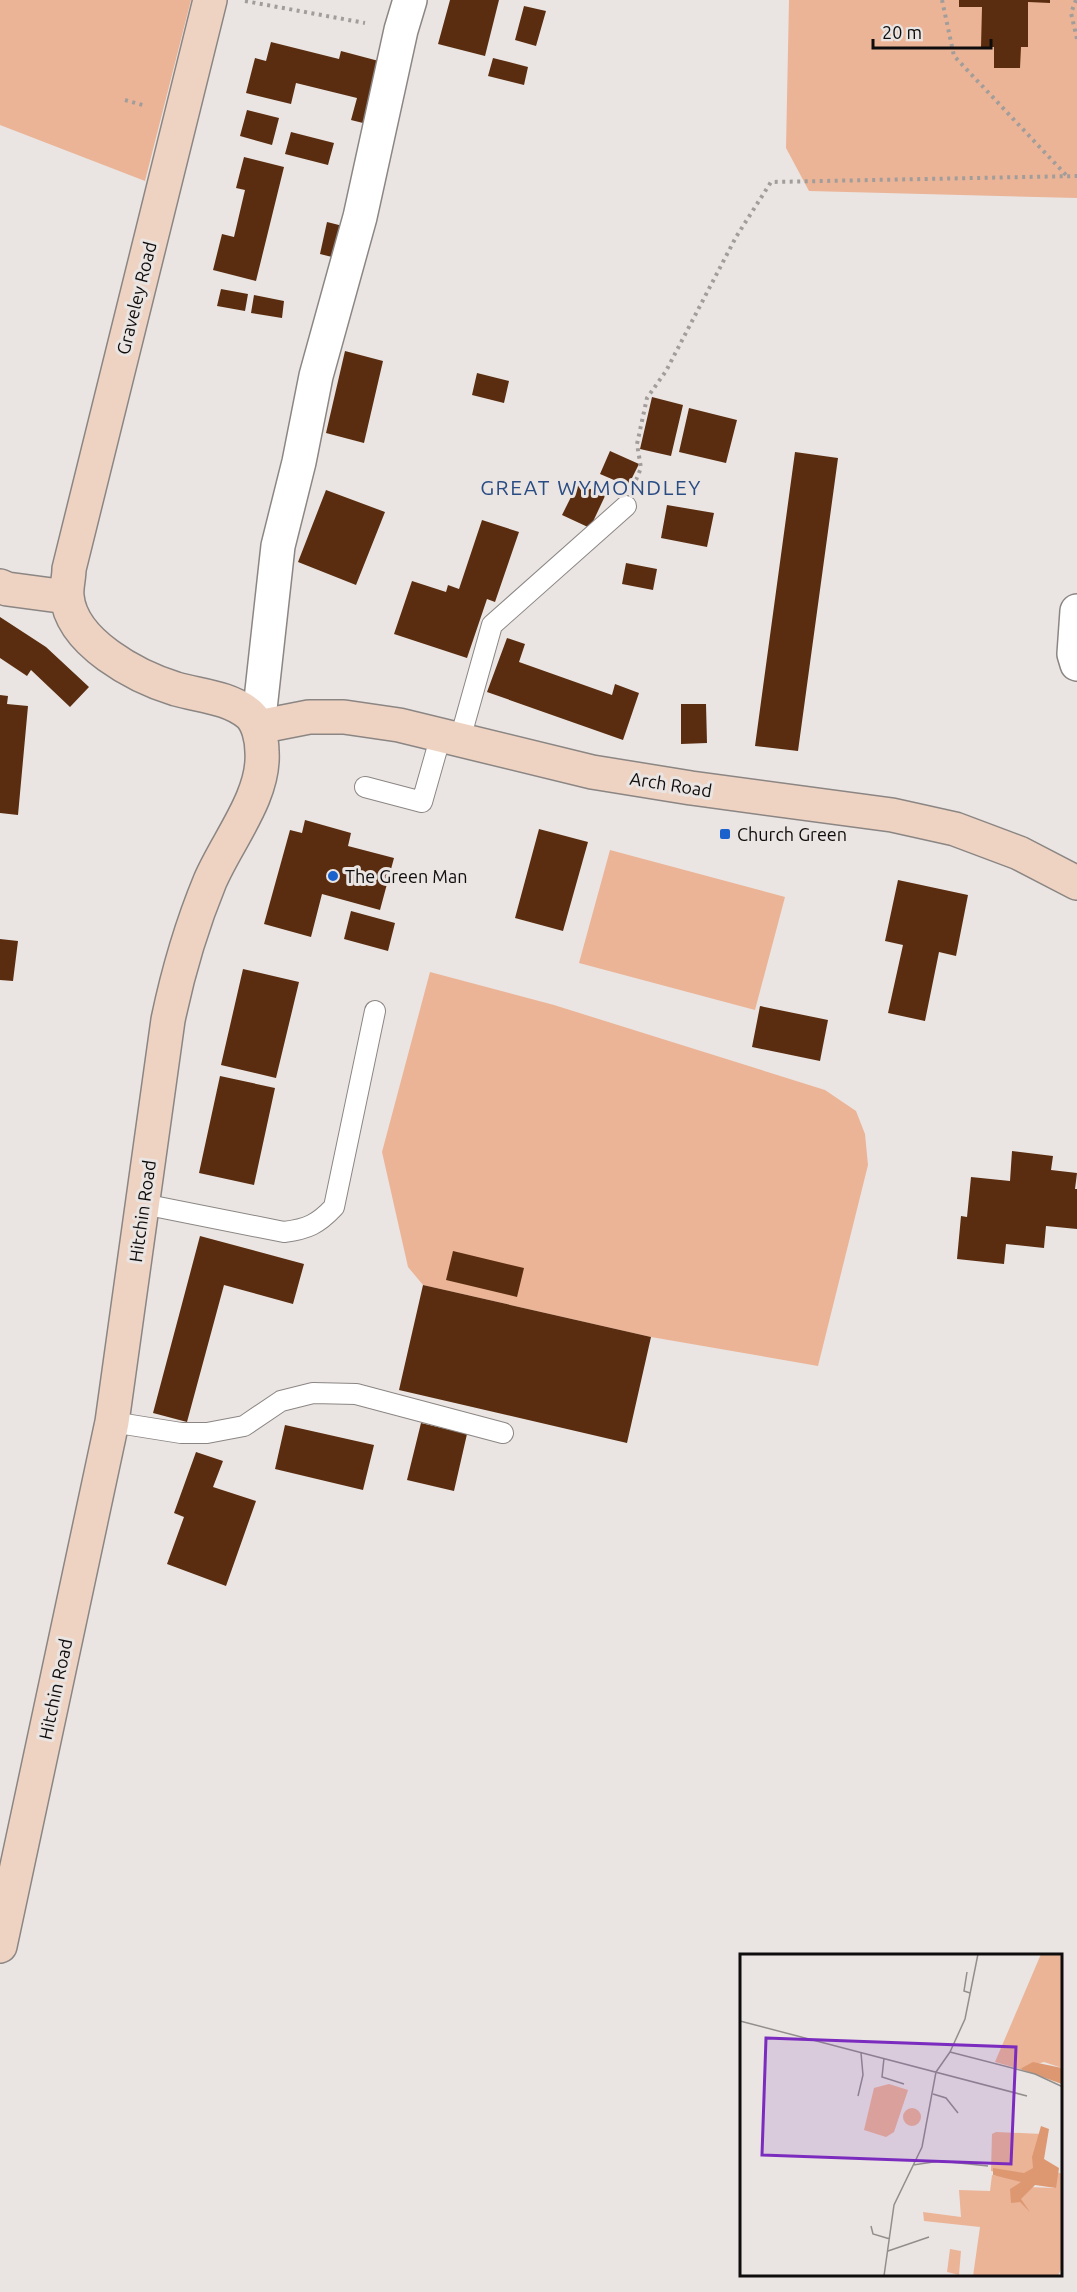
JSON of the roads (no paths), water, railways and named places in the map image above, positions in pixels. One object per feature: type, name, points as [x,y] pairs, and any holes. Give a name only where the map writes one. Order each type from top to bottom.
[{"type":"street","name":"Graveley Road","points":[[67,597],[69,569],[210,0]]},
{"type":"street","points":[[258,727],[278,546],[316,376],[360,217],[405,15]]},
{"type":"street","points":[[0,586],[7,589],[67,597],[74,618],[86,637],[101,651],[132,670],[175,689],[220,699],[237,706],[251,715],[258,727]]},
{"type":"street","points":[[1077,611],[1074,654],[1077,664]]},
{"type":"street","name":"Arch Road","points":[[258,727],[309,717],[344,717],[399,725],[592,772],[892,815],[955,829],[1019,853],[1077,883]]},
{"type":"street","name":"Hitchin Road","points":[[0,1946],[112,1422],[168,1020],[178,970],[194,919],[211,878],[258,786],[262,751],[258,727]]},
{"type":"lane","points":[[365,787],[422,802],[451,737],[492,625],[626,506]]},
{"type":"lane","points":[[143,1204],[284,1232],[304,1230],[322,1219],[334,1207],[375,1011]]},
{"type":"lane","points":[[112,1422],[181,1433],[207,1432],[244,1426],[281,1401],[313,1393],[356,1394],[503,1433]]},
{"type":"place","name":"Church Green","points":[[725,834]]},
{"type":"place","name":"The Green Man","points":[[333,876]]},
{"type":"district","name":"GREAT WYMONDLEY","points":[[591,487]]}]
